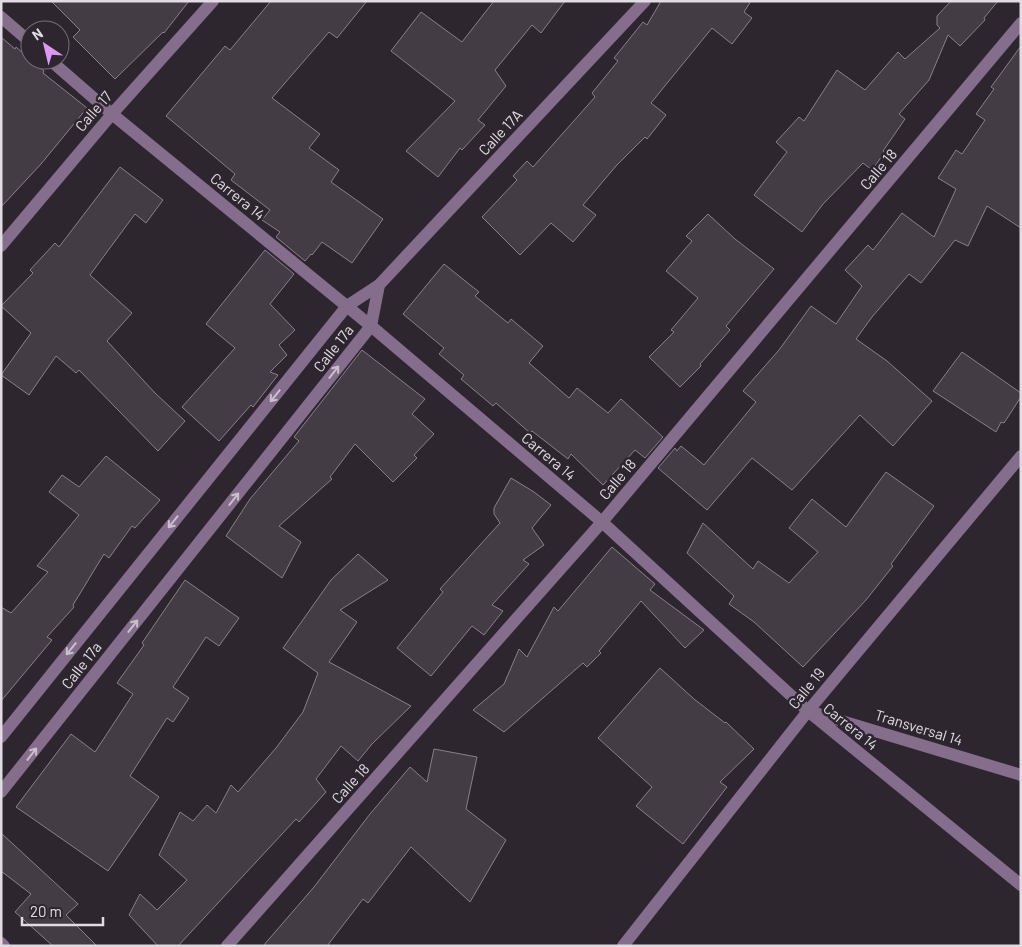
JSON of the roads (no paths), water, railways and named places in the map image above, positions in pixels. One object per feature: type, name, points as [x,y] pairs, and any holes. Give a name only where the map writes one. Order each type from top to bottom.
[{"type":"street","name":"Calle 17","points":[[1,246],[112,114],[213,1]]},
{"type":"street","name":"Calle 17A","points":[[379,285],[645,1]]},
{"type":"street","points":[[1,17],[20,33]]},
{"type":"street","name":"Calle 18","points":[[227,946],[602,522],[1021,23]]},
{"type":"street","name":"Carrera 14","points":[[61,70],[112,114],[371,326],[602,522],[808,711],[1021,885]]},
{"type":"street","name":"Calle 17a","points":[[1,737],[347,306],[379,285]]},
{"type":"street","name":"Calle 17a","points":[[1,792],[371,326],[379,285]]},
{"type":"street","name":"Calle 19","points":[[623,946],[808,711],[1021,456]]},
{"type":"street","name":"Transversal 14","points":[[808,711],[1021,775]]},
{"type":"street","points":[[1,943],[4,946]]}]
